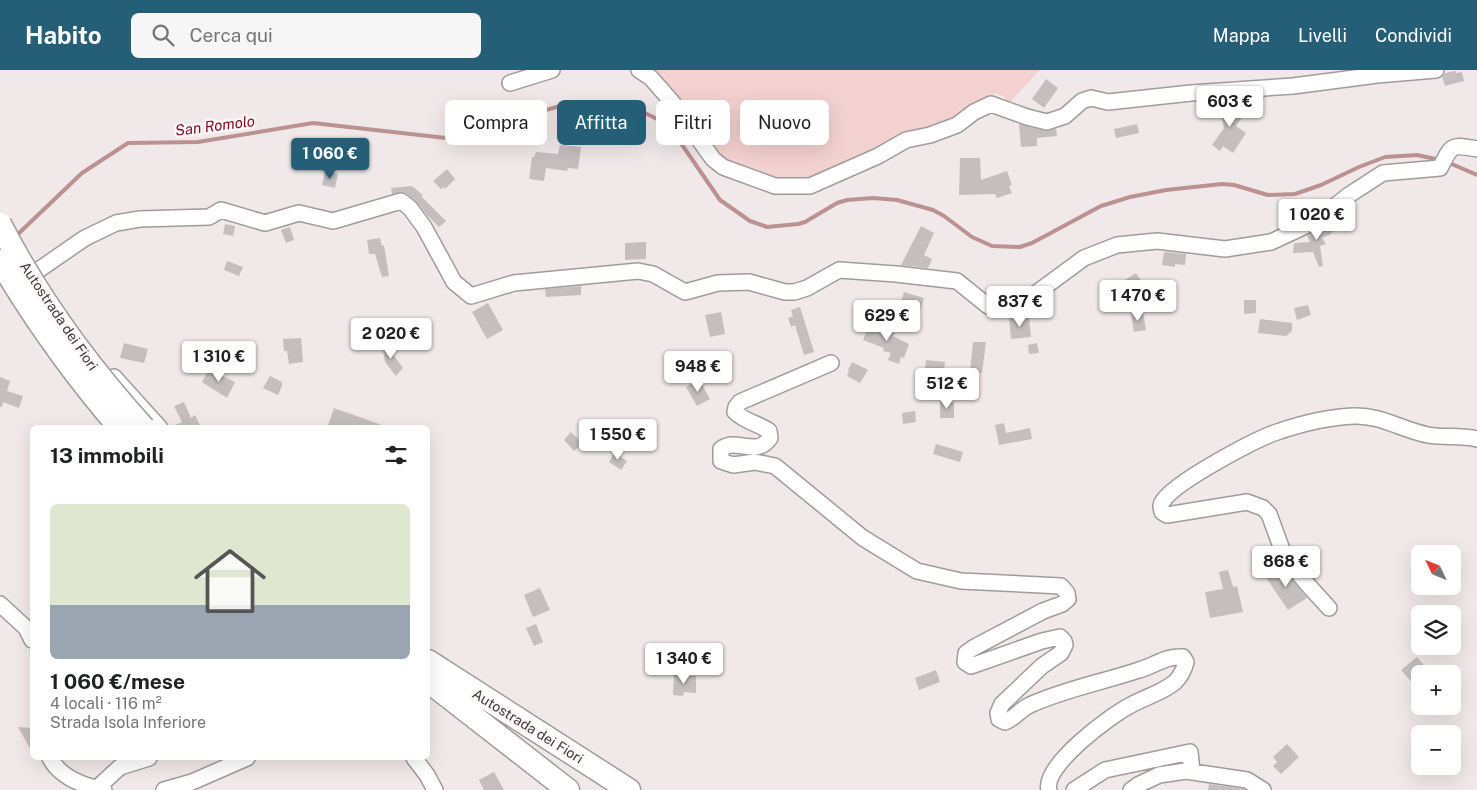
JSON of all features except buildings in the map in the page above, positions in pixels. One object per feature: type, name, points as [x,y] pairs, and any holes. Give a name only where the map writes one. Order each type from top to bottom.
[{"type":"highway","name":"Autostrada dei Fiori","points":[[0,224],[39,291],[74,342],[141,425]]},
{"type":"highway","name":"Autostrada dei Fiori","points":[[0,261],[55,346],[117,425]]},
{"type":"highway","name":"Autostrada dei Fiori","points":[[430,662],[629,790]]},
{"type":"highway","name":"Autostrada dei Fiori","points":[[430,682],[568,790]]},
{"type":"street","points":[[510,83],[552,70]]},
{"type":"street","points":[[639,70],[656,84],[713,159],[723,167],[776,186],[810,186],[878,156],[906,140],[957,125],[974,112],[992,104],[1047,122],[1065,116],[1082,102],[1091,98],[1108,102],[1190,93],[1293,86],[1436,70]]},
{"type":"street","points":[[0,282],[40,269],[85,238],[116,223],[140,219],[208,216],[221,210],[265,223],[299,213],[333,221],[401,201],[410,208],[424,227],[454,282],[471,296],[514,283],[638,271],[653,274],[685,292],[718,283],[749,282],[785,292],[794,292],[807,288],[838,270],[957,281],[988,306],[1010,308],[1031,297],[1084,258],[1117,245],[1157,241],[1225,249],[1270,242],[1316,221],[1349,194],[1383,172],[1440,168],[1451,148],[1458,145],[1477,149]]},
{"type":"street","points":[[40,269],[54,301],[99,361],[157,425]]},
{"type":"street","points":[[831,363],[740,402],[735,412],[739,416],[759,424],[769,431],[770,438],[766,444],[752,448],[731,445],[720,449],[720,461],[733,465],[754,462],[776,466],[863,538],[917,571],[961,581],[1061,586],[1067,592],[1068,599],[1062,604],[1043,611],[966,653],[965,662],[971,666],[1042,641],[1060,637],[1064,641],[1065,645],[1061,653],[1042,666],[1002,704],[998,713],[999,719],[1005,722],[1014,718],[1027,706],[1077,688],[1140,670],[1172,656],[1183,657],[1186,662],[1183,672],[1175,682],[1160,692],[1123,710],[1096,728],[1065,756],[1051,774],[1047,784],[1049,790]]},
{"type":"street","points":[[1328,608],[1284,555],[1269,514],[1263,508],[1247,502],[1167,516],[1162,512],[1160,505],[1163,500],[1195,476],[1254,442],[1279,431],[1323,419],[1356,416],[1378,418],[1403,428],[1429,435],[1477,439]]},
{"type":"street","points":[[0,604],[26,628],[30,636]]},
{"type":"street","points":[[1074,790],[1105,770],[1190,752],[1192,772]]},
{"type":"street","points":[[52,760],[64,773],[81,784],[100,789],[120,768],[143,760]]},
{"type":"street","points":[[164,790],[192,782],[242,760]]},
{"type":"street","points":[[416,760],[435,790]]},
{"type":"street","points":[[1131,790],[1138,784],[1159,775],[1192,772],[1247,780],[1263,790]]},
{"type":"shaded area","points":[[648,70],[1040,70],[1009,103],[1003,96],[995,93],[958,120],[903,134],[811,180],[784,183],[725,164],[709,145],[730,145],[730,100],[673,100]]},
{"type":"waterway","name":"San Romolo","points":[[16,236],[82,173],[128,143],[198,142],[313,123],[446,138],[571,103],[623,102],[661,121],[676,136],[720,200],[750,221],[767,227],[805,222],[837,203],[847,200],[873,198],[897,200],[933,210],[972,237],[992,246],[1020,247],[1032,243],[1101,206],[1130,197],[1166,190],[1222,184],[1234,185],[1268,195],[1295,194],[1321,185],[1385,157],[1417,155],[1440,160]]},
{"type":"waterway","points":[[1447,162],[1477,175]]}]
